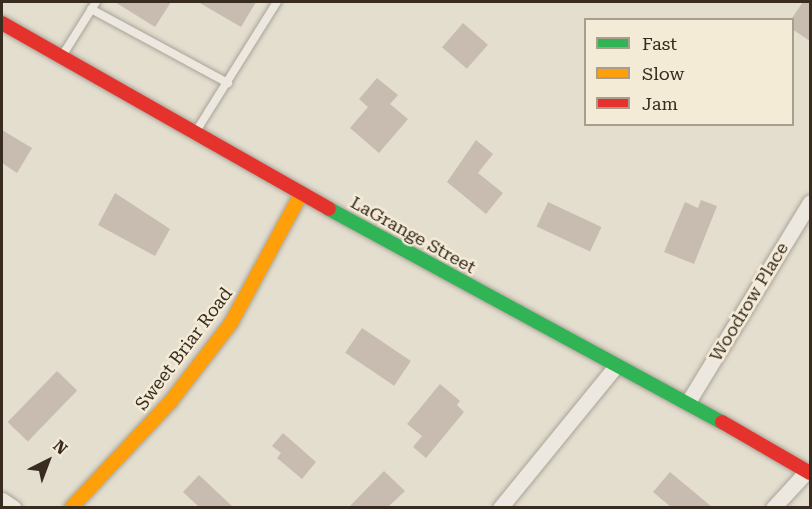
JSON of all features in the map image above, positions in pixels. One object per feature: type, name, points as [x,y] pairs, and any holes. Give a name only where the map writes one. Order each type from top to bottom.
[{"type":"street","name":"LaGrange Street","points":[[2,23],[301,194],[616,366],[688,402],[809,472]]},
{"type":"street","name":"Sweet Briar Road","points":[[71,507],[171,401],[231,323],[268,261],[301,194]]},
{"type":"street","name":"Woodrow Place","points":[[688,402],[810,201]]},
{"type":"street","points":[[500,507],[616,366]]},
{"type":"street","points":[[773,507],[809,472]]},
{"type":"street","points":[[2,500],[14,507]]},
{"type":"lane","points":[[195,134],[277,2]]},
{"type":"lane","points":[[61,57],[94,5],[228,83]]},
{"type":"building","points":[[115,2],[171,2],[155,27]]},
{"type":"building","points":[[198,2],[256,2],[241,27]]},
{"type":"building","points":[[803,2],[810,2],[810,41],[794,30],[794,18],[792,18]]},
{"type":"building","points":[[463,23],[488,45],[467,69],[442,47]]},
{"type":"building","points":[[377,78],[398,95],[390,104],[408,119],[379,153],[350,128],[368,107],[359,99]]},
{"type":"building","points":[[2,130],[32,148],[17,173],[2,163]]},
{"type":"building","points":[[476,140],[493,154],[478,173],[503,193],[486,214],[447,182]]},
{"type":"building","points":[[115,193],[170,229],[155,256],[98,225]]},
{"type":"building","points":[[701,200],[717,206],[694,264],[664,252],[685,202],[698,208]]},
{"type":"building","points":[[548,202],[601,227],[590,251],[537,226]]},
{"type":"building","points":[[362,328],[411,361],[394,386],[345,353]]},
{"type":"building","points":[[57,371],[77,390],[28,442],[8,422]]},
{"type":"building","points":[[440,384],[460,401],[457,405],[464,412],[426,458],[413,447],[422,436],[407,424]]},
{"type":"building","points":[[283,433],[316,462],[302,479],[277,458],[281,453],[272,446]]},
{"type":"building","points":[[384,471],[405,491],[388,507],[349,507]]},
{"type":"building","points":[[670,472],[712,507],[671,507],[653,492]]},
{"type":"building","points":[[199,475],[233,507],[199,507],[183,492]]},
{"type":"traffic: fast","points":[[329,209],[722,422]]},
{"type":"traffic: slow","points":[[71,508],[171,401],[231,323],[301,194]]},
{"type":"traffic: jam","points":[[2,23],[329,209]]},
{"type":"traffic: jam","points":[[722,422],[810,473]]}]
